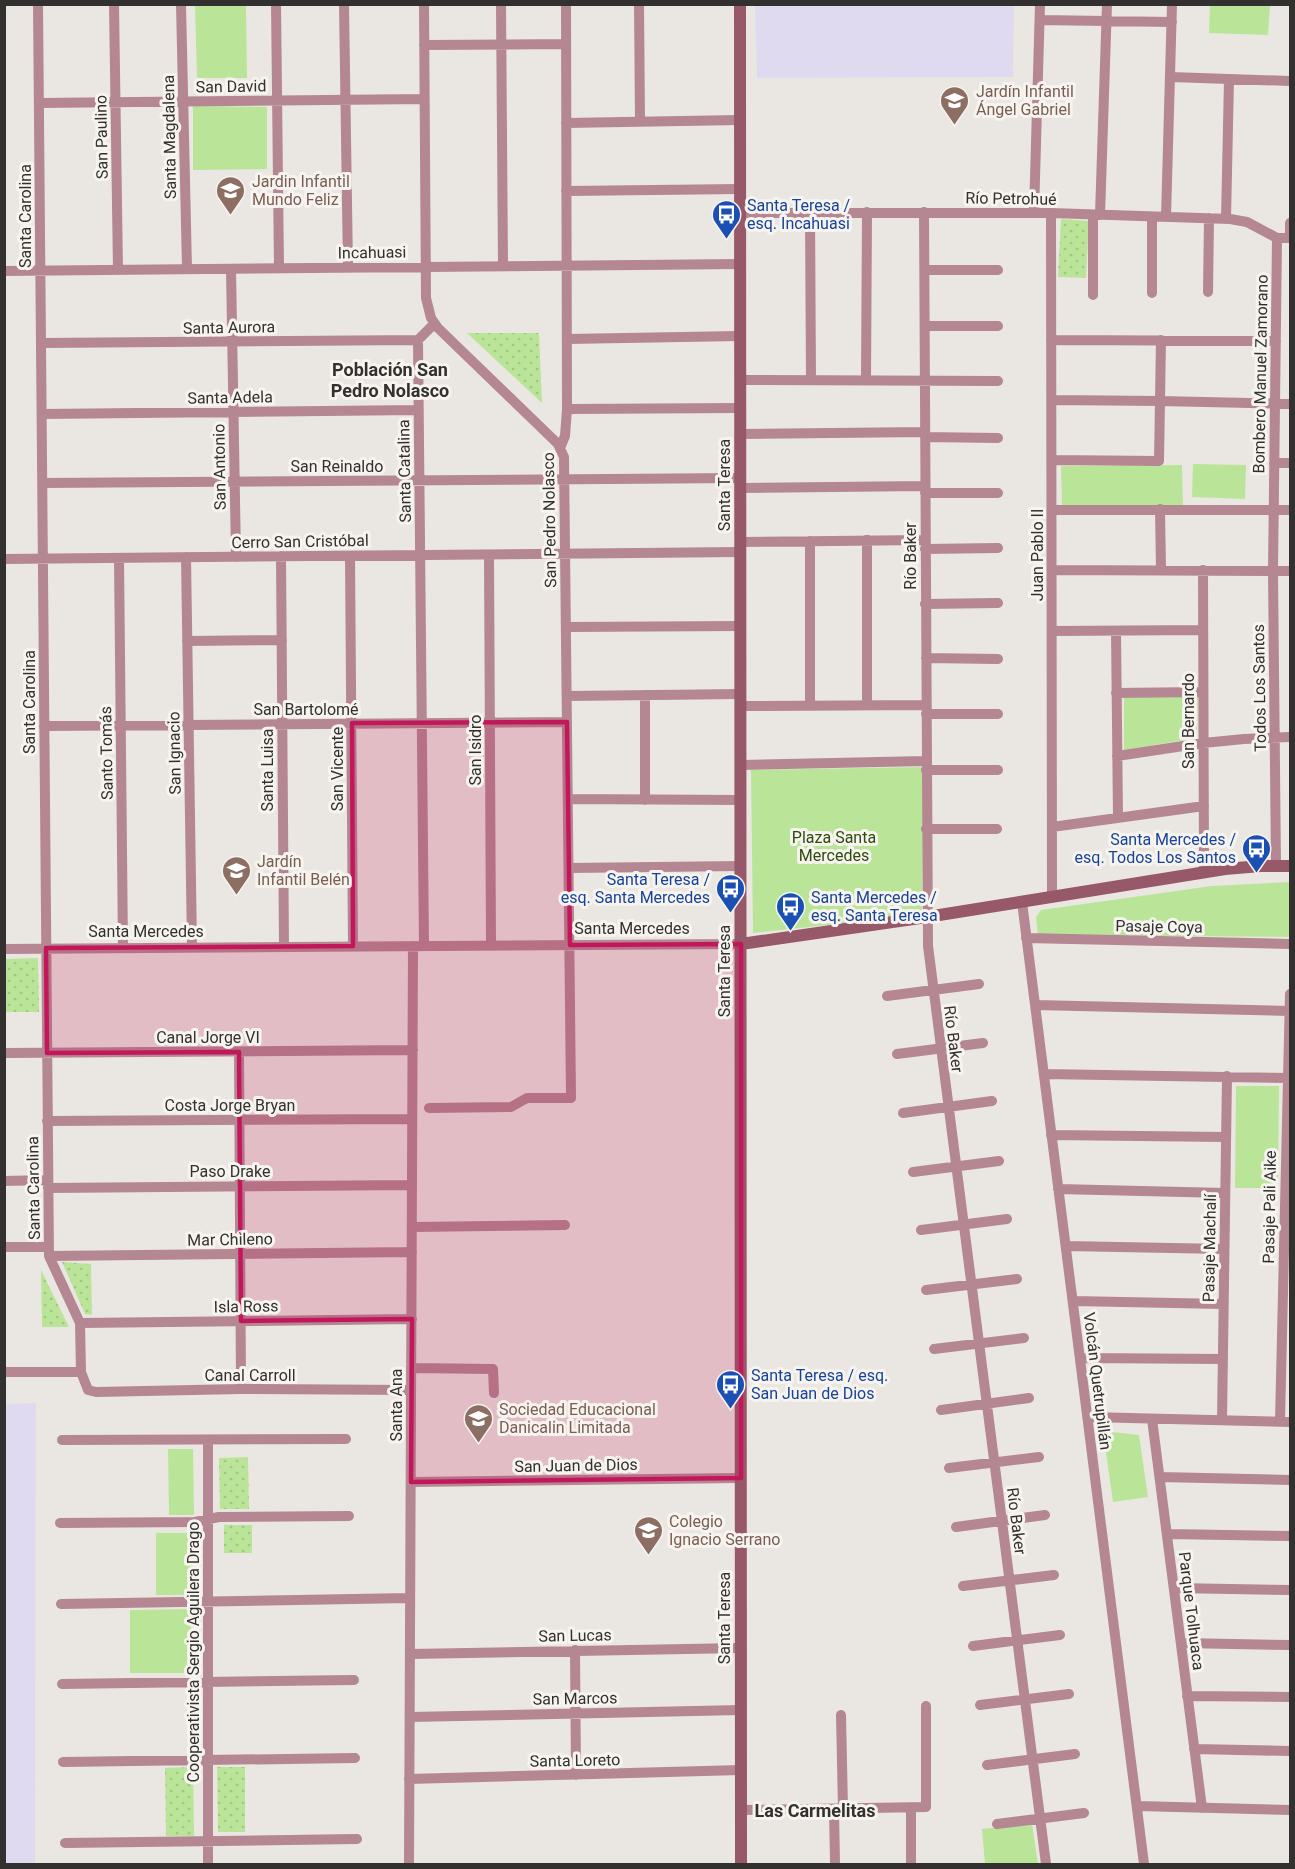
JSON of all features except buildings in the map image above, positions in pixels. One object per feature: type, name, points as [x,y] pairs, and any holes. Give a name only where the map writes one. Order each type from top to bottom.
[{"type":"street","name":"Santa Carolina","points":[[38,4],[49,1251],[80,1323],[81,1372],[88,1390]]},
{"type":"street","name":"San Paulino","points":[[114,4],[118,270]]},
{"type":"street","name":"Santa Magdalena","points":[[181,4],[187,269]]},
{"type":"street","points":[[276,4],[279,268]]},
{"type":"street","points":[[344,4],[348,268]]},
{"type":"street","points":[[424,4],[427,305],[434,324],[560,448]]},
{"type":"street","points":[[501,4],[503,266]]},
{"type":"street","name":"San Pedro Nolasco","points":[[429,1108],[511,1107],[527,1098],[571,1098],[564,457],[560,448],[565,436],[567,410],[566,4]]},
{"type":"street","points":[[639,4],[640,122]]},
{"type":"street","name":"Santa Teresa","points":[[740,4],[741,1864]]},
{"type":"street","points":[[1034,213],[1040,4]]},
{"type":"street","points":[[1093,295],[1107,4]]},
{"type":"street","points":[[1166,217],[1172,4]]},
{"type":"street","points":[[1040,20],[1172,22]]},
{"type":"street","points":[[424,45],[566,44]]},
{"type":"street","points":[[1171,77],[1290,81]]},
{"type":"street","points":[[1226,219],[1228,79]]},
{"type":"street","name":"San David","points":[[39,103],[424,99]]},
{"type":"street","points":[[566,123],[740,120]]},
{"type":"street","points":[[566,191],[740,189]]},
{"type":"street","points":[[810,212],[812,380]]},
{"type":"street","points":[[866,380],[867,212]]},
{"type":"street","name":"Río Baker","points":[[924,212],[926,829],[927,917],[932,990],[1046,1864]]},
{"type":"street","name":"Río Petrohué","points":[[740,213],[1051,213],[1209,218],[1247,222],[1277,238]]},
{"type":"street","name":"Juan Pablo II","points":[[1051,213],[1052,897]]},
{"type":"street","points":[[1152,217],[1152,293]]},
{"type":"street","points":[[1208,292],[1209,218]]},
{"type":"street","points":[[1277,238],[1290,238],[1290,224]]},
{"type":"street","name":"Bombero Manuel Zamorano","points":[[1273,510],[1277,238]]},
{"type":"street","name":"Incahuasi","points":[[4,271],[740,264]]},
{"type":"street","name":"San Antonio","points":[[231,269],[236,557]]},
{"type":"street","points":[[925,270],[998,270]]},
{"type":"street","points":[[418,340],[434,324]]},
{"type":"street","points":[[925,326],[998,326]]},
{"type":"street","points":[[567,339],[740,336]]},
{"type":"street","name":"Santa Aurora","points":[[41,344],[418,340]]},
{"type":"street","name":"Santa Catalina","points":[[418,340],[421,723],[418,946]]},
{"type":"street","points":[[1051,340],[1276,341]]},
{"type":"street","points":[[1052,460],[1159,461],[1161,340]]},
{"type":"street","points":[[740,380],[998,381]]},
{"type":"street","points":[[1052,400],[1290,404]]},
{"type":"street","points":[[567,410],[740,408]]},
{"type":"street","name":"Santa Adela","points":[[42,414],[418,410]]},
{"type":"street","points":[[740,434],[925,435],[998,438]]},
{"type":"street","points":[[1274,463],[1290,463]]},
{"type":"street","name":"San Reinaldo","points":[[42,483],[564,479],[998,493]]},
{"type":"street","points":[[1052,510],[1290,510]]},
{"type":"street","points":[[1160,510],[1161,570]]},
{"type":"street","name":"Todos Los Santos","points":[[1273,510],[1276,866]]},
{"type":"street","points":[[867,540],[867,705]]},
{"type":"street","name":"Cerro San Cristóbal","points":[[4,559],[565,554],[867,540],[998,548]]},
{"type":"street","points":[[810,541],[810,705]]},
{"type":"street","name":"San Isidro","points":[[489,555],[491,946]]},
{"type":"street","name":"Santa Luisa","points":[[281,556],[284,947]]},
{"type":"street","name":"San Vicente","points":[[350,556],[354,946]]},
{"type":"street","name":"San Ignacio","points":[[186,557],[192,947]]},
{"type":"street","name":"Santo Tomás","points":[[119,558],[123,948]]},
{"type":"street","points":[[1052,570],[1290,571]]},
{"type":"street","name":"San Bernardo","points":[[1203,570],[1204,872]]},
{"type":"street","points":[[926,604],[998,603]]},
{"type":"street","points":[[566,627],[741,626]]},
{"type":"street","points":[[1116,630],[1118,818]]},
{"type":"street","points":[[1052,631],[1203,630]]},
{"type":"street","points":[[187,641],[282,640]]},
{"type":"street","points":[[926,658],[998,658]]},
{"type":"street","points":[[1116,693],[1203,692]]},
{"type":"street","points":[[645,695],[645,800]]},
{"type":"street","points":[[567,696],[645,695],[810,705],[867,705],[998,714]]},
{"type":"street","name":"San Bartolomé","points":[[44,726],[567,722]]},
{"type":"street","points":[[1117,756],[1203,743],[1290,738]]},
{"type":"street","points":[[741,765],[926,765],[998,770]]},
{"type":"street","points":[[568,799],[741,800]]},
{"type":"street","points":[[1052,827],[1204,806]]},
{"type":"street","points":[[926,829],[998,829]]},
{"type":"street","points":[[569,868],[741,866]]},
{"type":"street","name":"Santa Mercedes","points":[[4,949],[741,944],[927,917],[1204,872],[1246,867],[1290,866]]},
{"type":"street","name":"Volcán Quetrupillán","points":[[1022,902],[1144,1864]]},
{"type":"street","name":"Pasaje Coya","points":[[1026,938],[1290,944]]},
{"type":"street","name":"Santa Ana","points":[[409,1864],[412,1119],[418,946]]},
{"type":"street","points":[[887,996],[979,984]]},
{"type":"street","name":"Pasaje Pali Aike","points":[[1285,1421],[1290,994]]},
{"type":"street","points":[[1035,1005],[1290,1011]]},
{"type":"street","points":[[897,1054],[983,1043]]},
{"type":"street","name":"Canal Jorge VI","points":[[4,1053],[413,1050]]},
{"type":"street","points":[[239,1052],[241,1389]]},
{"type":"street","points":[[1044,1074],[1289,1078]]},
{"type":"street","name":"Pasaje Machalí","points":[[1222,1420],[1227,1076]]},
{"type":"street","points":[[903,1113],[992,1101]]},
{"type":"street","name":"Costa Jorge Bryan","points":[[47,1121],[412,1119]]},
{"type":"street","points":[[1051,1135],[1226,1137]]},
{"type":"street","points":[[913,1172],[999,1161]]},
{"type":"street","name":"Paso Drake","points":[[4,1181],[48,1184],[240,1186],[412,1185]]},
{"type":"street","points":[[1058,1189],[1225,1193]]},
{"type":"street","points":[[921,1230],[1007,1219]]},
{"type":"street","points":[[412,1227],[565,1225]]},
{"type":"street","points":[[1066,1246],[1224,1249]]},
{"type":"street","name":"Mar Chileno","points":[[4,1247],[49,1251],[240,1254],[412,1252]]},
{"type":"street","points":[[926,1290],[1017,1279]]},
{"type":"street","points":[[1073,1300],[1223,1304]]},
{"type":"street","name":"Isla Ross","points":[[80,1323],[412,1319]]},
{"type":"street","points":[[934,1349],[1024,1338]]},
{"type":"street","points":[[1080,1358],[1222,1359]]},
{"type":"street","points":[[411,1368],[493,1370],[494,1393]]},
{"type":"street","points":[[4,1372],[81,1372]]},
{"type":"street","name":"Canal Carroll","points":[[88,1390],[96,1392],[241,1389],[411,1390]]},
{"type":"street","points":[[940,1410],[1029,1398]]},
{"type":"street","points":[[1088,1418],[1285,1421]]},
{"type":"street","name":"Parque Tolhuaca","points":[[1152,1419],[1202,1808]]},
{"type":"street","points":[[62,1440],[346,1438]]},
{"type":"street","name":"Cooperativista Sergio Aguilera Drago","points":[[207,1440],[208,1864]]},
{"type":"street","points":[[950,1468],[1039,1457]]},
{"type":"street","points":[[1160,1477],[1290,1479]]},
{"type":"street","name":"San Juan de Dios","points":[[411,1482],[741,1478]]},
{"type":"street","points":[[956,1527],[1045,1515]]},
{"type":"street","points":[[60,1523],[195,1522],[219,1517],[349,1516]]},
{"type":"street","points":[[1167,1534],[1290,1536]]},
{"type":"street","points":[[963,1586],[1054,1575]]},
{"type":"street","points":[[1174,1588],[1290,1590]]},
{"type":"street","points":[[61,1604],[410,1598]]},
{"type":"street","points":[[973,1646],[1060,1635]]},
{"type":"street","points":[[1181,1643],[1290,1645]]},
{"type":"street","name":"San Lucas","points":[[410,1654],[741,1648]]},
{"type":"street","points":[[574,1650],[576,1775]]},
{"type":"street","points":[[62,1684],[354,1680]]},
{"type":"street","points":[[980,1705],[1069,1694]]},
{"type":"street","points":[[1187,1696],[1290,1697]]},
{"type":"street","points":[[741,1810],[926,1807],[926,1706]]},
{"type":"street","name":"San Marcos","points":[[410,1717],[741,1710]]},
{"type":"street","points":[[835,1864],[841,1714]]},
{"type":"street","points":[[1194,1749],[1290,1751]]},
{"type":"street","points":[[987,1766],[1076,1754]]},
{"type":"street","points":[[63,1762],[355,1758]]},
{"type":"street","name":"Santa Loreto","points":[[410,1779],[741,1770]]},
{"type":"street","points":[[1137,1806],[1290,1810]]},
{"type":"street","points":[[911,1808],[912,1864]]},
{"type":"street","points":[[997,1824],[1084,1813]]},
{"type":"street","points":[[65,1843],[357,1839]]},
{"type":"highlighted area","points":[[567,722],[570,945],[741,944],[741,1478],[411,1482],[412,1319],[241,1321],[239,1052],[47,1053],[46,948],[353,946],[352,723]]},
{"type":"shaded area","points":[[755,5],[1014,5],[1013,77],[757,78]]},
{"type":"shaded area","points":[[36,1403],[35,1864],[5,1864],[5,1404]]},
{"type":"green space","points":[[195,5],[246,5],[247,78],[197,78]]},
{"type":"green space","points":[[1210,5],[1270,5],[1268,35],[1209,33]]},
{"type":"green space","points":[[193,106],[267,107],[267,169],[193,170]]},
{"type":"green space","points":[[1061,219],[1089,221],[1086,278],[1058,277]]},
{"type":"green space","points":[[467,333],[539,333],[542,403]]},
{"type":"green space","points":[[1193,464],[1246,465],[1245,499],[1192,497]]},
{"type":"green space","points":[[1182,465],[1183,506],[1062,507],[1061,466]]},
{"type":"green space","points":[[1124,697],[1198,697],[1197,738],[1124,750]]},
{"type":"green space","name":"Plaza Santa Mercedes","points":[[924,767],[922,915],[753,933],[751,770]]},
{"type":"green space","points":[[1290,882],[1290,937],[1038,935],[1036,917],[1041,910],[1212,886]]},
{"type":"green space","points":[[38,958],[39,1012],[5,1012],[5,959]]},
{"type":"green space","points":[[1236,1086],[1279,1086],[1278,1188],[1235,1188]]},
{"type":"green space","points":[[62,1262],[91,1264],[92,1315],[85,1314]]},
{"type":"green space","points":[[41,1270],[69,1327],[42,1327]]},
{"type":"green space","points":[[1103,1431],[1139,1435],[1148,1497],[1113,1502]]},
{"type":"green space","points":[[168,1449],[193,1449],[194,1515],[169,1515]]},
{"type":"green space","points":[[248,1457],[249,1509],[220,1509],[219,1458]]},
{"type":"green space","points":[[224,1525],[252,1525],[252,1553],[224,1553]]},
{"type":"green space","points":[[156,1533],[194,1533],[194,1595],[156,1595]]},
{"type":"green space","points":[[191,1609],[191,1673],[130,1673],[130,1610]]},
{"type":"green space","points":[[193,1767],[194,1836],[166,1836],[165,1768]]},
{"type":"green space","points":[[217,1767],[245,1767],[245,1832],[218,1832]]},
{"type":"green space","points":[[1032,1824],[1038,1864],[985,1864],[982,1829]]},
{"type":"place","name":"Jardín Infantil Ángel Gabriel","points":[[955,126]]},
{"type":"place","name":"Jardin Infantil Mundo Feliz","points":[[231,216]]},
{"type":"place","name":"Santa Teresa / esq. Incahuasi","points":[[726,240]]},
{"type":"place","name":"Santa Mercedes / esq. Todos Los Santos","points":[[1257,874]]},
{"type":"place","name":"Jardín Infantil Belén","points":[[236,896]]},
{"type":"place","name":"Santa Teresa / esq. Santa Mercedes","points":[[731,914]]},
{"type":"place","name":"Santa Mercedes / esq. Santa Teresa","points":[[790,932]]},
{"type":"place","name":"Santa Teresa / esq. San Juan de Dios","points":[[730,1410]]},
{"type":"place","name":"Sociedad Educacional Danicalin Limitada","points":[[478,1444]]},
{"type":"place","name":"Colegio Ignacio Serrano","points":[[648,1556]]},
{"type":"district","name":"Población San Pedro Nolasco","points":[[390,380]]},
{"type":"district","name":"Las Carmelitas","points":[[815,1811]]}]
